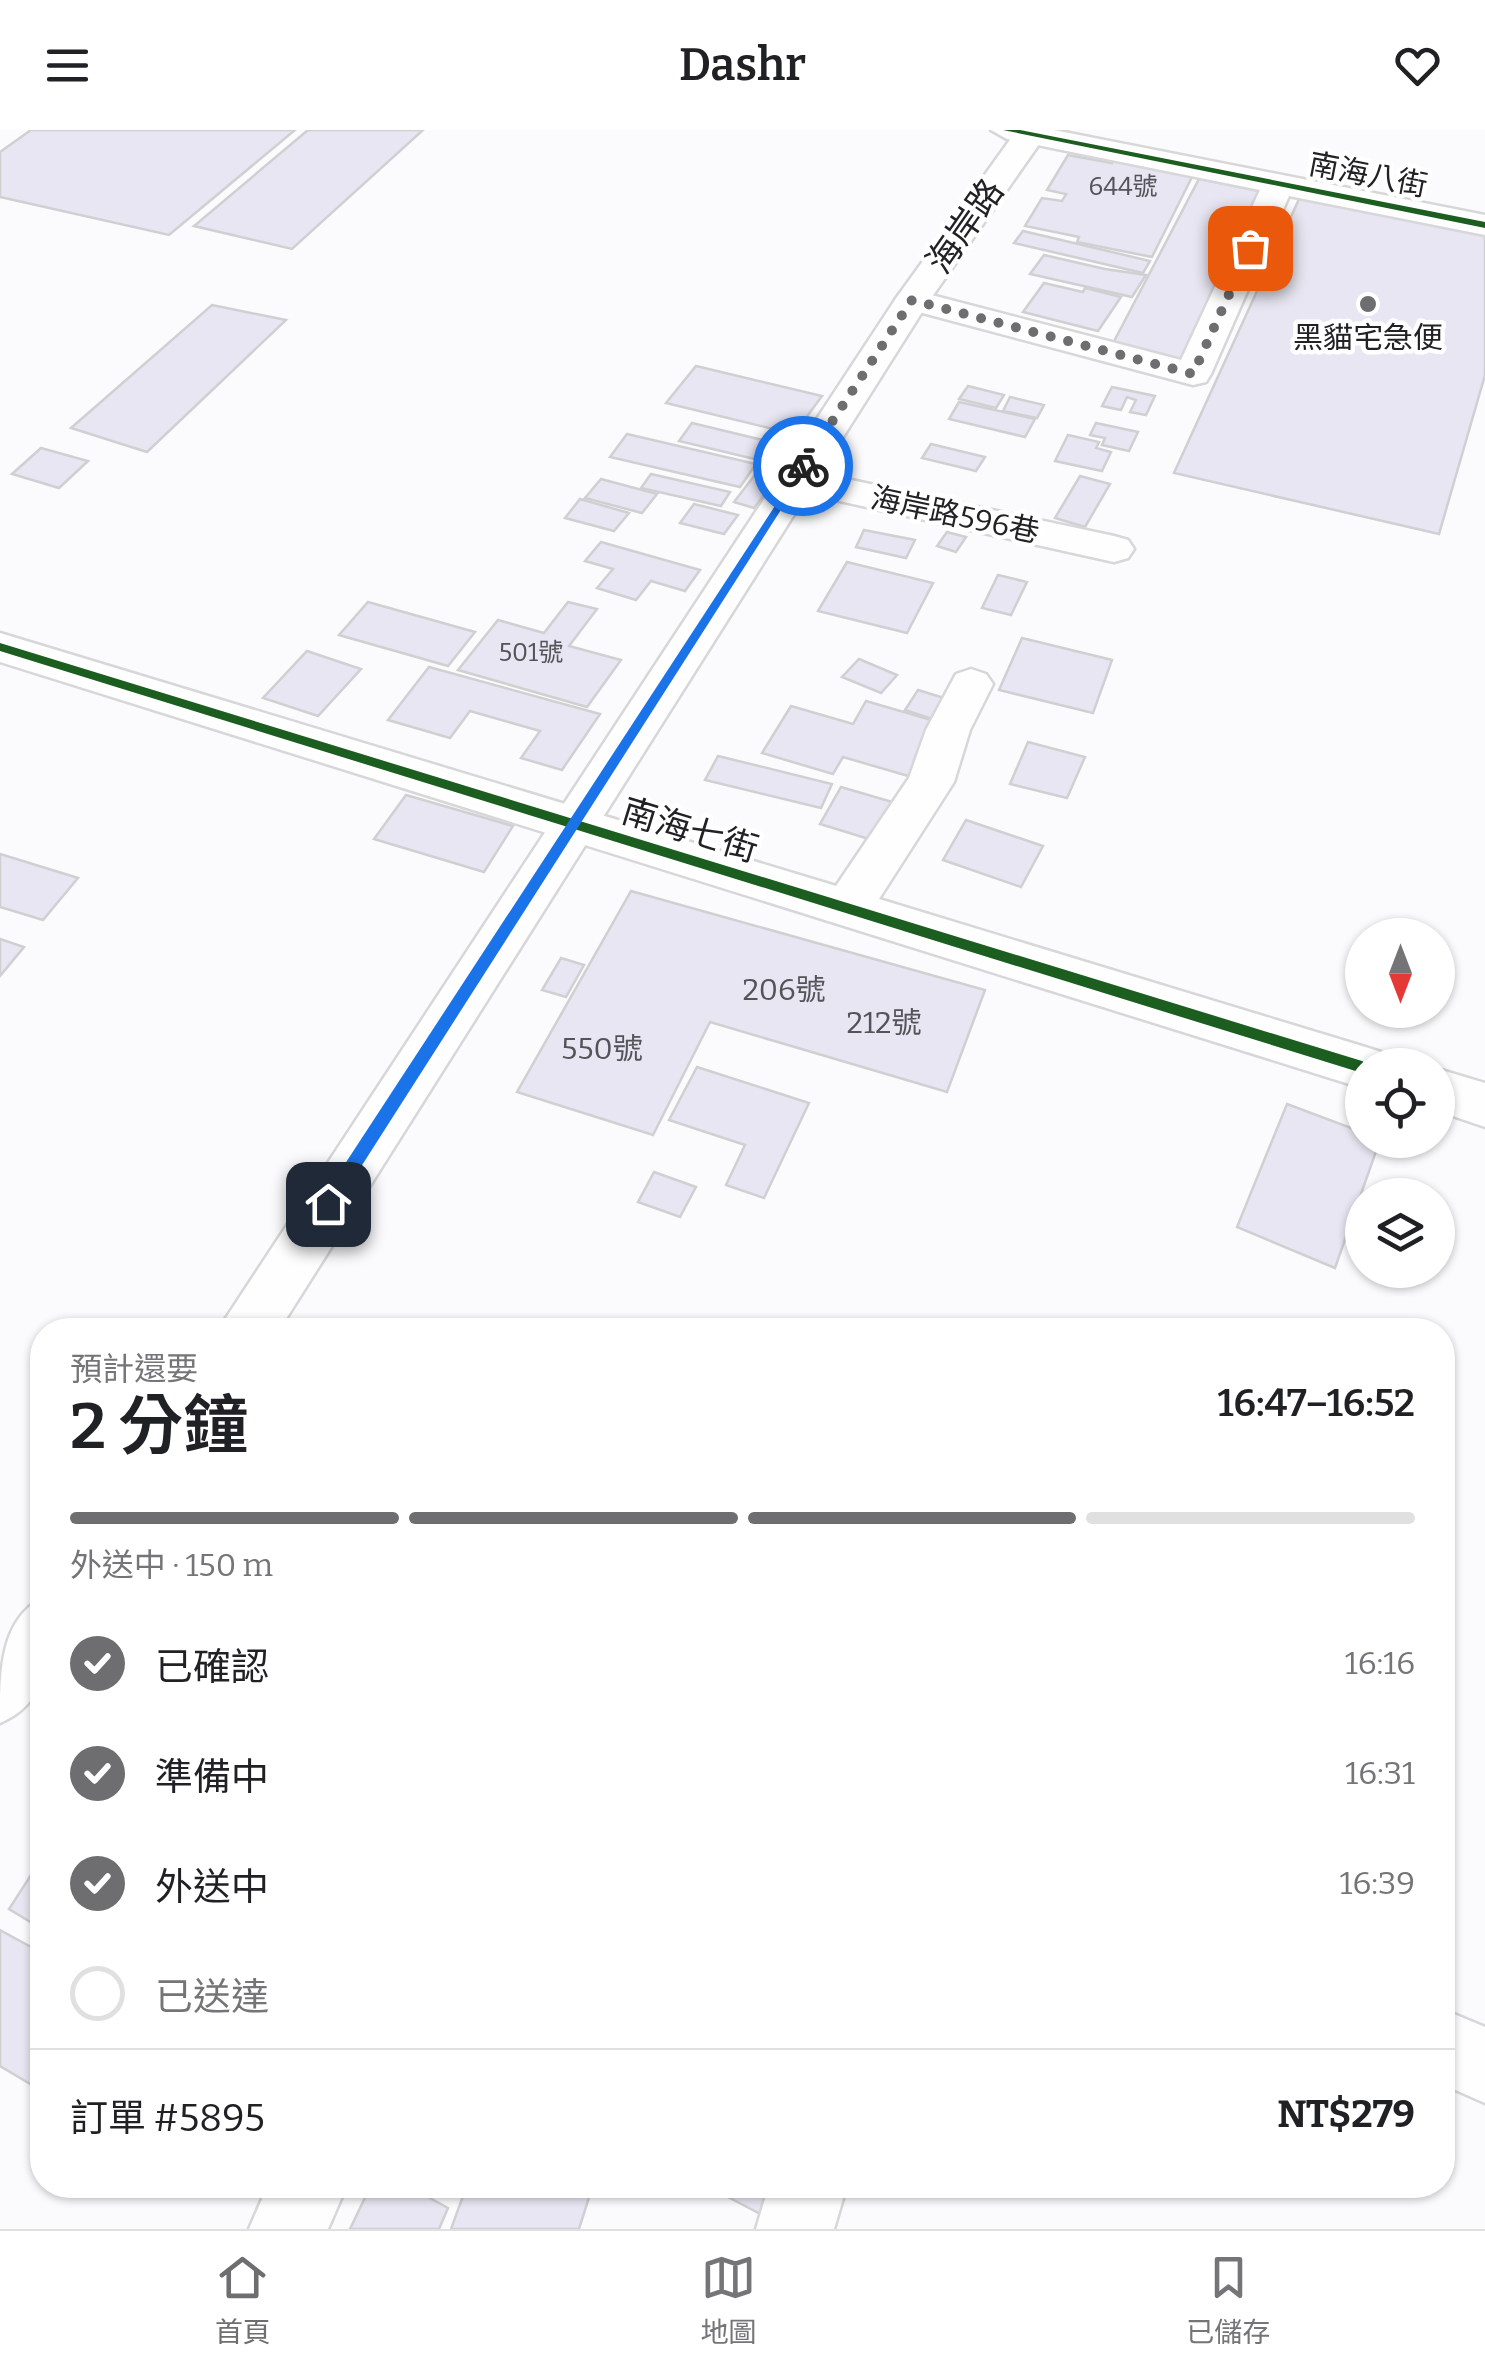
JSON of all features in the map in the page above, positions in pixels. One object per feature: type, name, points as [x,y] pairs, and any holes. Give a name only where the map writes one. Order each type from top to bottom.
[{"type":"street","name":"南海八街","points":[[1023,132],[1485,224]]},
{"type":"street","name":"海岸路","points":[[254,1318],[1023,132]]},
{"type":"street","points":[[912,300],[1193,374],[1278,185]]},
{"type":"street","name":"海岸路596巷","points":[[795,480],[1114,550]]},
{"type":"street","name":"南海七街","points":[[0,647],[1345,1062]]},
{"type":"street","points":[[850,910],[862,882],[931,782],[948,730],[972,684]]},
{"type":"street","points":[[1455,1095],[1485,1104]]},
{"type":"street","points":[[0,1690],[30,1647]]},
{"type":"street","points":[[1455,2052],[1485,2065]]},
{"type":"street","points":[[288,2229],[302,2198]]},
{"type":"street","points":[[794,2229],[804,2198]]},
{"type":"building","points":[[31,130],[295,130],[169,235],[0,197],[0,152]]},
{"type":"building","points":[[308,130],[423,130],[292,249],[194,226]]},
{"type":"building","points":[[1068,155],[1112,163],[1116,157],[1195,171],[1152,257],[1077,242],[1079,237],[1025,226],[1042,198],[1062,201],[1066,194],[1047,190]]},
{"type":"building","points":[[1199,179],[1265,192],[1185,362],[1111,347]]},
{"type":"building","name":"黑貓宅急便","points":[[1300,197],[1485,232],[1485,375],[1439,534],[1174,473]]},
{"type":"building","points":[[1023,231],[1150,261],[1143,273],[1014,243]]},
{"type":"building","points":[[1044,255],[1146,275],[1132,297],[1030,274]]},
{"type":"building","points":[[1044,283],[1121,297],[1098,331],[1023,312]]},
{"type":"building","points":[[212,305],[286,320],[147,452],[71,428]]},
{"type":"building","points":[[696,366],[822,396],[794,434],[666,403]]},
{"type":"building","points":[[968,386],[1004,395],[996,408],[959,399]]},
{"type":"building","points":[[1112,387],[1155,396],[1146,415],[1130,412],[1136,400],[1127,397],[1121,410],[1102,406]]},
{"type":"building","points":[[1010,397],[1044,405],[1037,418],[1003,411]]},
{"type":"building","points":[[959,402],[1035,419],[1025,437],[949,419]]},
{"type":"building","points":[[692,423],[775,443],[763,461],[679,441]]},
{"type":"building","points":[[1096,423],[1138,432],[1129,451],[1102,445],[1105,438],[1090,435]]},
{"type":"building","points":[[627,434],[756,464],[740,487],[610,457]]},
{"type":"building","points":[[1068,435],[1099,442],[1096,448],[1111,452],[1102,471],[1055,461]]},
{"type":"building","points":[[784,437],[804,443],[754,508],[734,502]]},
{"type":"building","points":[[931,444],[985,457],[976,471],[922,458]]},
{"type":"building","points":[[41,448],[88,461],[59,488],[12,474]]},
{"type":"building","points":[[651,474],[730,492],[721,506],[641,488]]},
{"type":"building","points":[[1080,476],[1110,484],[1085,527],[1055,518]]},
{"type":"building","points":[[601,479],[657,494],[642,513],[585,498]]},
{"type":"building","points":[[580,499],[629,513],[614,531],[565,518]]},
{"type":"building","points":[[694,504],[738,515],[724,534],[680,523]]},
{"type":"building","points":[[864,530],[915,540],[906,558],[856,547]]},
{"type":"building","points":[[947,532],[966,537],[956,552],[937,546]]},
{"type":"building","points":[[601,542],[700,570],[685,591],[651,581],[636,600],[597,588],[613,569],[585,561]]},
{"type":"building","points":[[847,562],[933,583],[907,633],[818,611]]},
{"type":"building","points":[[998,575],[1027,582],[1011,615],[982,608]]},
{"type":"building","points":[[368,602],[475,632],[448,666],[339,635]]},
{"type":"building","points":[[568,602],[597,609],[569,646],[621,660],[587,707],[458,670],[498,620],[544,633]]},
{"type":"building","points":[[1022,638],[1112,660],[1093,713],[999,690]]},
{"type":"building","points":[[307,651],[361,669],[318,716],[263,698]]},
{"type":"building","points":[[859,659],[897,675],[881,693],[842,677]]},
{"type":"building","points":[[429,667],[600,714],[562,770],[521,758],[540,731],[470,711],[450,738],[388,720]]},
{"type":"building","points":[[918,690],[954,701],[941,722],[905,710]]},
{"type":"building","points":[[866,701],[945,724],[915,778],[843,757],[833,774],[762,753],[791,706],[853,724]]},
{"type":"building","points":[[1028,742],[1085,757],[1067,798],[1010,784]]},
{"type":"building","points":[[718,756],[832,784],[821,808],[705,780]]},
{"type":"building","points":[[841,787],[906,806],[885,844],[820,824]]},
{"type":"building","points":[[406,795],[513,826],[484,872],[374,839]]},
{"type":"building","points":[[966,820],[1043,846],[1021,887],[943,860]]},
{"type":"building","points":[[0,854],[78,878],[43,920],[0,907]]},
{"type":"building","points":[[631,891],[985,990],[947,1092],[710,1022],[653,1135],[517,1092]]},
{"type":"building","points":[[0,939],[24,947],[0,976]]},
{"type":"building","points":[[561,958],[584,965],[566,997],[542,990]]},
{"type":"building","points":[[697,1067],[809,1103],[764,1198],[726,1185],[745,1145],[669,1120]]},
{"type":"building","points":[[1287,1104],[1345,1126],[1345,1158],[1374,1158],[1367,1178],[1345,1178],[1345,1240],[1335,1268],[1237,1227]]},
{"type":"building","points":[[654,1172],[696,1187],[680,1217],[638,1202]]},
{"type":"building","points":[[30,1877],[30,1922],[9,1909]]},
{"type":"building","points":[[0,1930],[30,1946],[30,2084],[0,2066]]},
{"type":"building","points":[[365,2198],[430,2198],[448,2208],[439,2229],[350,2229]]},
{"type":"building","points":[[462,2198],[589,2198],[579,2229],[451,2229]]},
{"type":"building","points":[[730,2198],[775,2198],[768,2218]]},
{"type":"cycle path","points":[[1007,130],[1485,225]]},
{"type":"cycle path","points":[[0,647],[1345,1062]]},
{"type":"way so far","points":[[803,466],[912,300],[1193,374],[1250,248]]},
{"type":"place","name":"黑貓宅急便","points":[[1368,304]]},
{"type":"route","points":[[328,1204],[803,466]]}]
